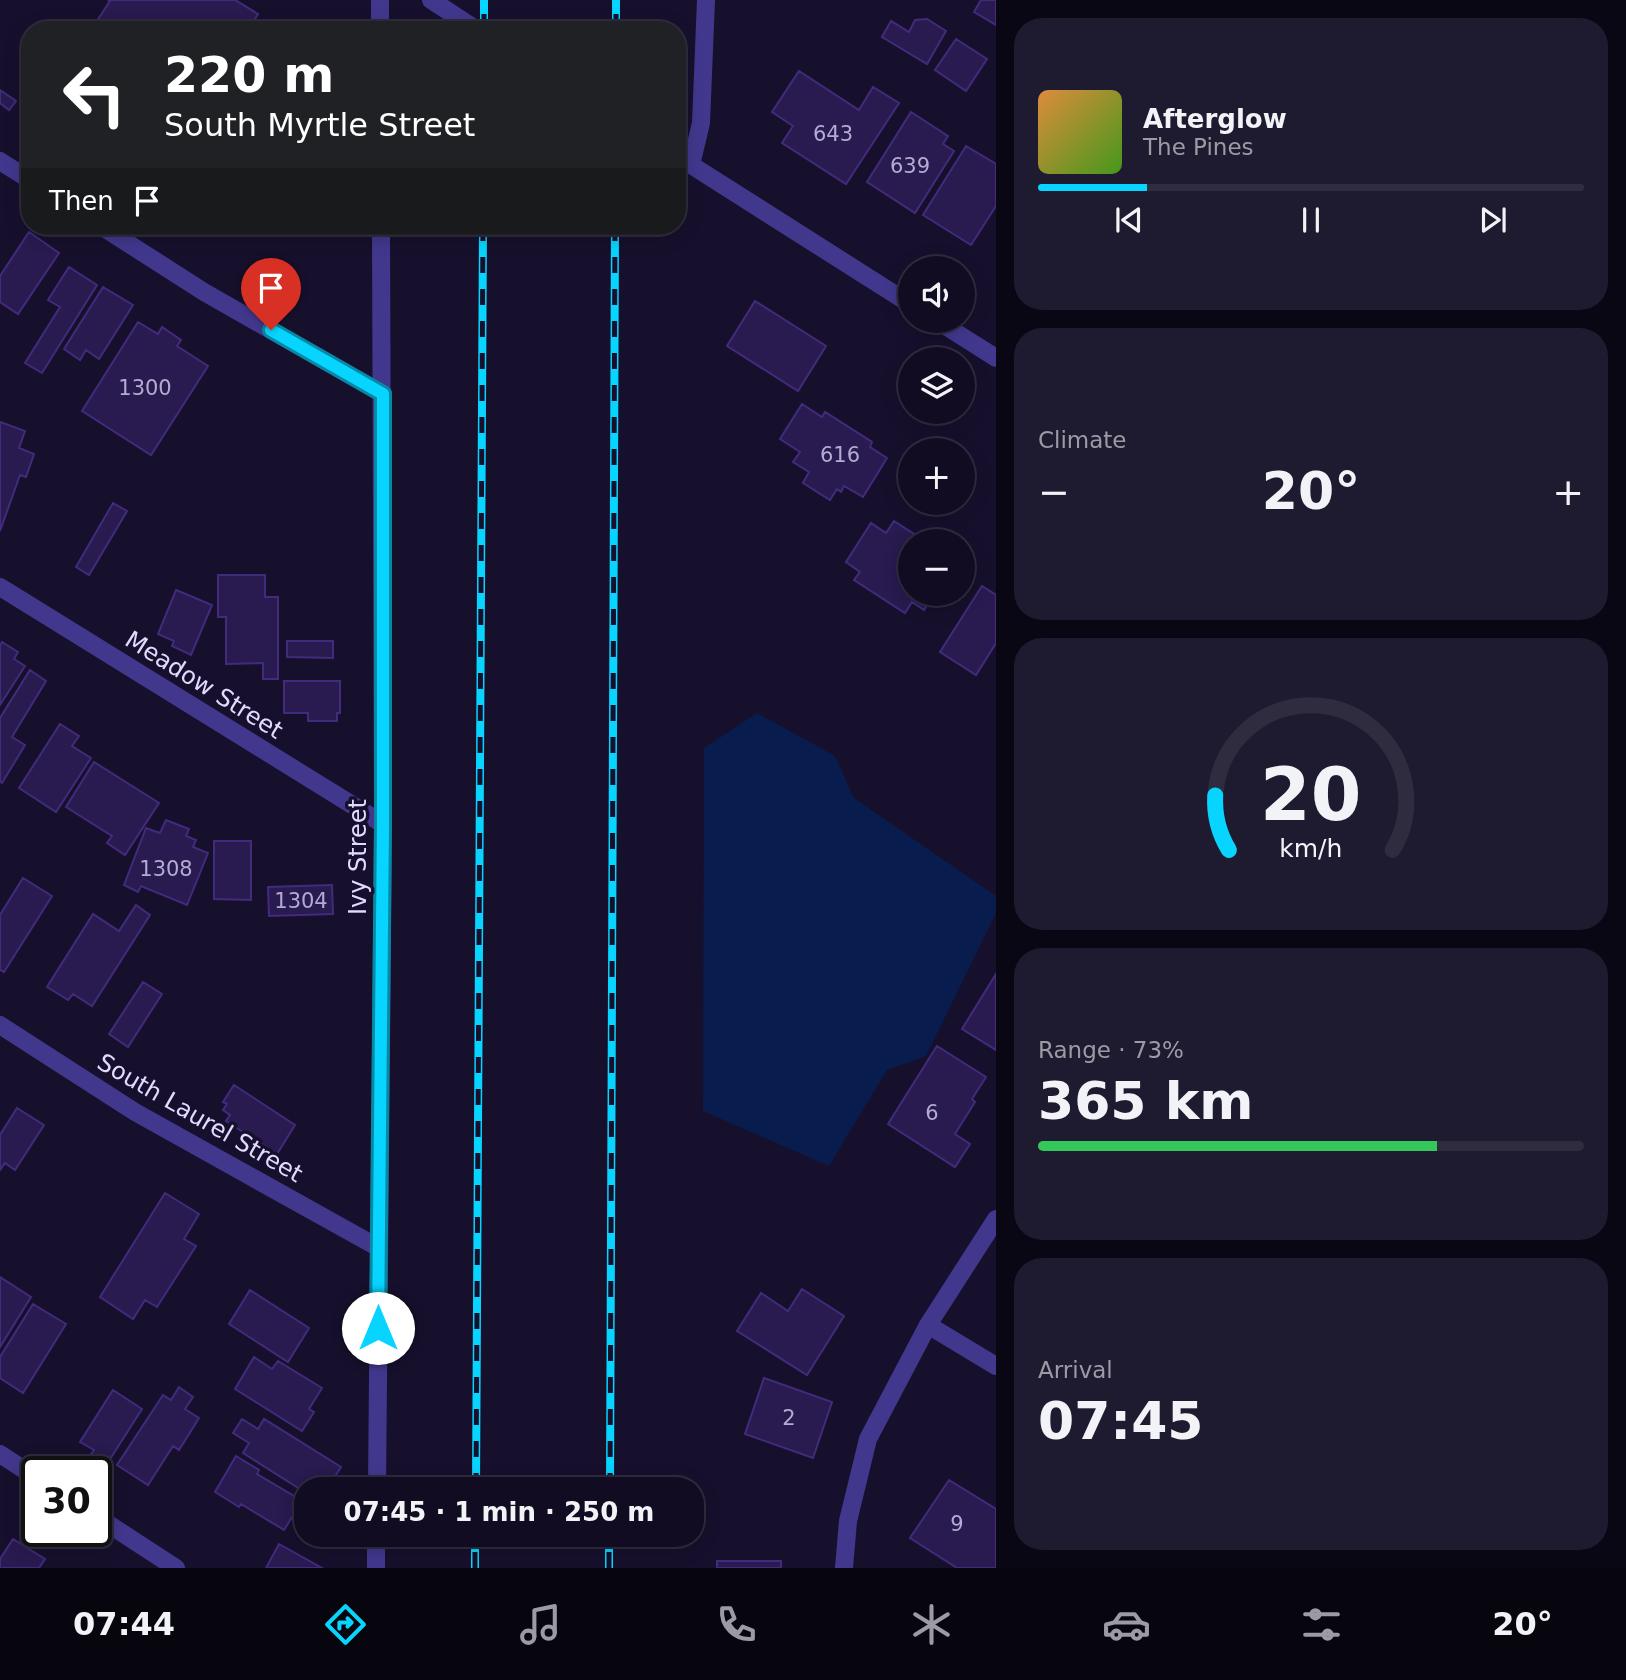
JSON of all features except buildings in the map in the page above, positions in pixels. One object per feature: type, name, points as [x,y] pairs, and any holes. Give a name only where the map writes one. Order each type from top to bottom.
[{"type":"street","points":[[380,0],[380,21]]},
{"type":"street","points":[[431,0],[463,21]]},
{"type":"street","points":[[686,156],[701,123],[705,0]]},
{"type":"street","points":[[0,161],[21,174]]},
{"type":"street","points":[[686,161],[898,295]]},
{"type":"street","points":[[115,235],[204,292],[383,394]]},
{"type":"street","name":"Ivy Street","points":[[377,1477],[383,824],[382,235]]},
{"type":"street","points":[[957,333],[996,358]]},
{"type":"street","name":"Meadow Street","points":[[0,587],[383,824]]},
{"type":"street","name":"South Laurel Street","points":[[0,1025],[135,1112],[379,1248]]},
{"type":"street","points":[[844,1568],[848,1521],[869,1439],[928,1325],[996,1219]]},
{"type":"street","points":[[928,1325],[996,1366]]},
{"type":"street","points":[[0,1454],[21,1468]]},
{"type":"street","points":[[112,1526],[176,1568]]},
{"type":"street","points":[[376,1547],[376,1568]]},
{"type":"water","points":[[757,713],[835,756],[854,798],[996,896],[996,913],[926,1056],[887,1070],[829,1166],[703,1111],[704,748]]},
{"type":"railway","points":[[484,0],[484,21]]},
{"type":"railway","points":[[616,0],[616,21]]},
{"type":"railway","points":[[476,1477],[483,235]]},
{"type":"railway","points":[[610,1477],[615,235]]},
{"type":"railway","points":[[475,1547],[475,1568]]},
{"type":"railway","points":[[609,1547],[609,1568]]},
{"type":"route","points":[[271,330],[383,394],[383,824],[378,1328]]}]
